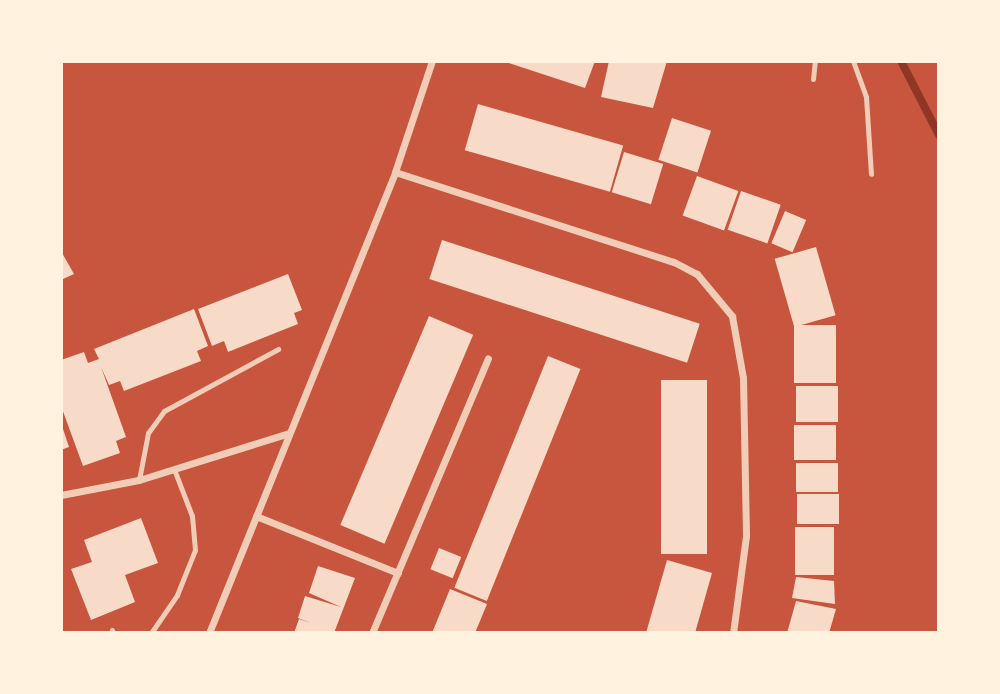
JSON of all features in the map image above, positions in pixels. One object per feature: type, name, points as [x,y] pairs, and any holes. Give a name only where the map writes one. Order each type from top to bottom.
[{"type":"street","points":[[209,633],[395,172],[432,61]]},
{"type":"street","points":[[395,172],[674,262],[697,274],[732,316],[743,378],[746,536],[733,633]]},
{"type":"street","points":[[372,633],[488,358]]},
{"type":"street","points":[[61,495],[139,480],[289,433]]},
{"type":"street","points":[[256,516],[398,573]]},
{"type":"lane","points":[[813,79],[815,61]]},
{"type":"lane","points":[[853,61],[866,97],[871,174]]},
{"type":"lane","points":[[139,480],[142,450],[164,411],[278,349]]},
{"type":"lane","points":[[151,633],[177,596],[195,550],[192,516],[174,468]]},
{"type":"building","points":[[503,61],[595,61],[585,88]]},
{"type":"building","points":[[609,61],[667,61],[653,108],[601,97]]},
{"type":"building","points":[[478,104],[623,146],[610,192],[465,150]]},
{"type":"building","points":[[672,118],[711,131],[697,173],[658,160]]},
{"type":"building","points":[[624,152],[663,164],[651,204],[612,192]]},
{"type":"building","points":[[697,176],[738,191],[724,231],[683,215]]},
{"type":"building","points":[[741,191],[781,205],[767,243],[728,230]]},
{"type":"building","points":[[785,211],[806,220],[792,252],[771,243]]},
{"type":"building","points":[[442,240],[700,324],[687,363],[429,279]]},
{"type":"building","points":[[816,247],[836,315],[794,327],[775,259]]},
{"type":"building","points":[[61,251],[74,274],[61,280]]},
{"type":"building","points":[[288,274],[302,310],[294,313],[298,324],[228,352],[224,341],[212,346],[198,309]]},
{"type":"building","points":[[194,309],[208,346],[197,351],[201,361],[124,391],[120,381],[109,385],[101,367],[126,437],[116,441],[120,453],[83,466],[61,406],[61,360],[84,352],[88,363],[99,359],[94,349]]},
{"type":"building","points":[[429,316],[473,335],[384,544],[340,525]]},
{"type":"building","points":[[794,325],[836,325],[836,383],[794,383]]},
{"type":"building","points":[[548,356],[580,369],[487,601],[454,588]]},
{"type":"building","points":[[661,380],[707,380],[707,554],[661,554]]},
{"type":"building","points":[[796,386],[838,386],[838,422],[796,422]]},
{"type":"building","points":[[61,423],[69,447],[61,450]]},
{"type":"building","points":[[794,425],[836,425],[836,460],[794,460]]},
{"type":"building","points":[[796,463],[838,463],[838,492],[796,492]]},
{"type":"building","points":[[797,494],[839,494],[839,524],[797,524]]},
{"type":"building","points":[[141,518],[158,563],[125,575],[135,602],[91,620],[71,569],[92,562],[84,540]]},
{"type":"building","points":[[795,527],[834,527],[834,575],[795,575]]},
{"type":"building","points":[[439,548],[461,557],[453,578],[430,569]]},
{"type":"building","points":[[667,560],[712,573],[695,633],[646,633]]},
{"type":"building","points":[[318,566],[355,578],[334,633],[294,633],[299,619],[311,623],[298,618],[305,596],[341,607],[309,593]]},
{"type":"building","points":[[796,577],[834,581],[835,604],[792,598]]},
{"type":"building","points":[[450,589],[487,604],[475,633],[432,633]]},
{"type":"building","points":[[796,601],[836,609],[829,633],[787,633]]},
{"type":"waterway","points":[[901,61],[939,135]]}]
